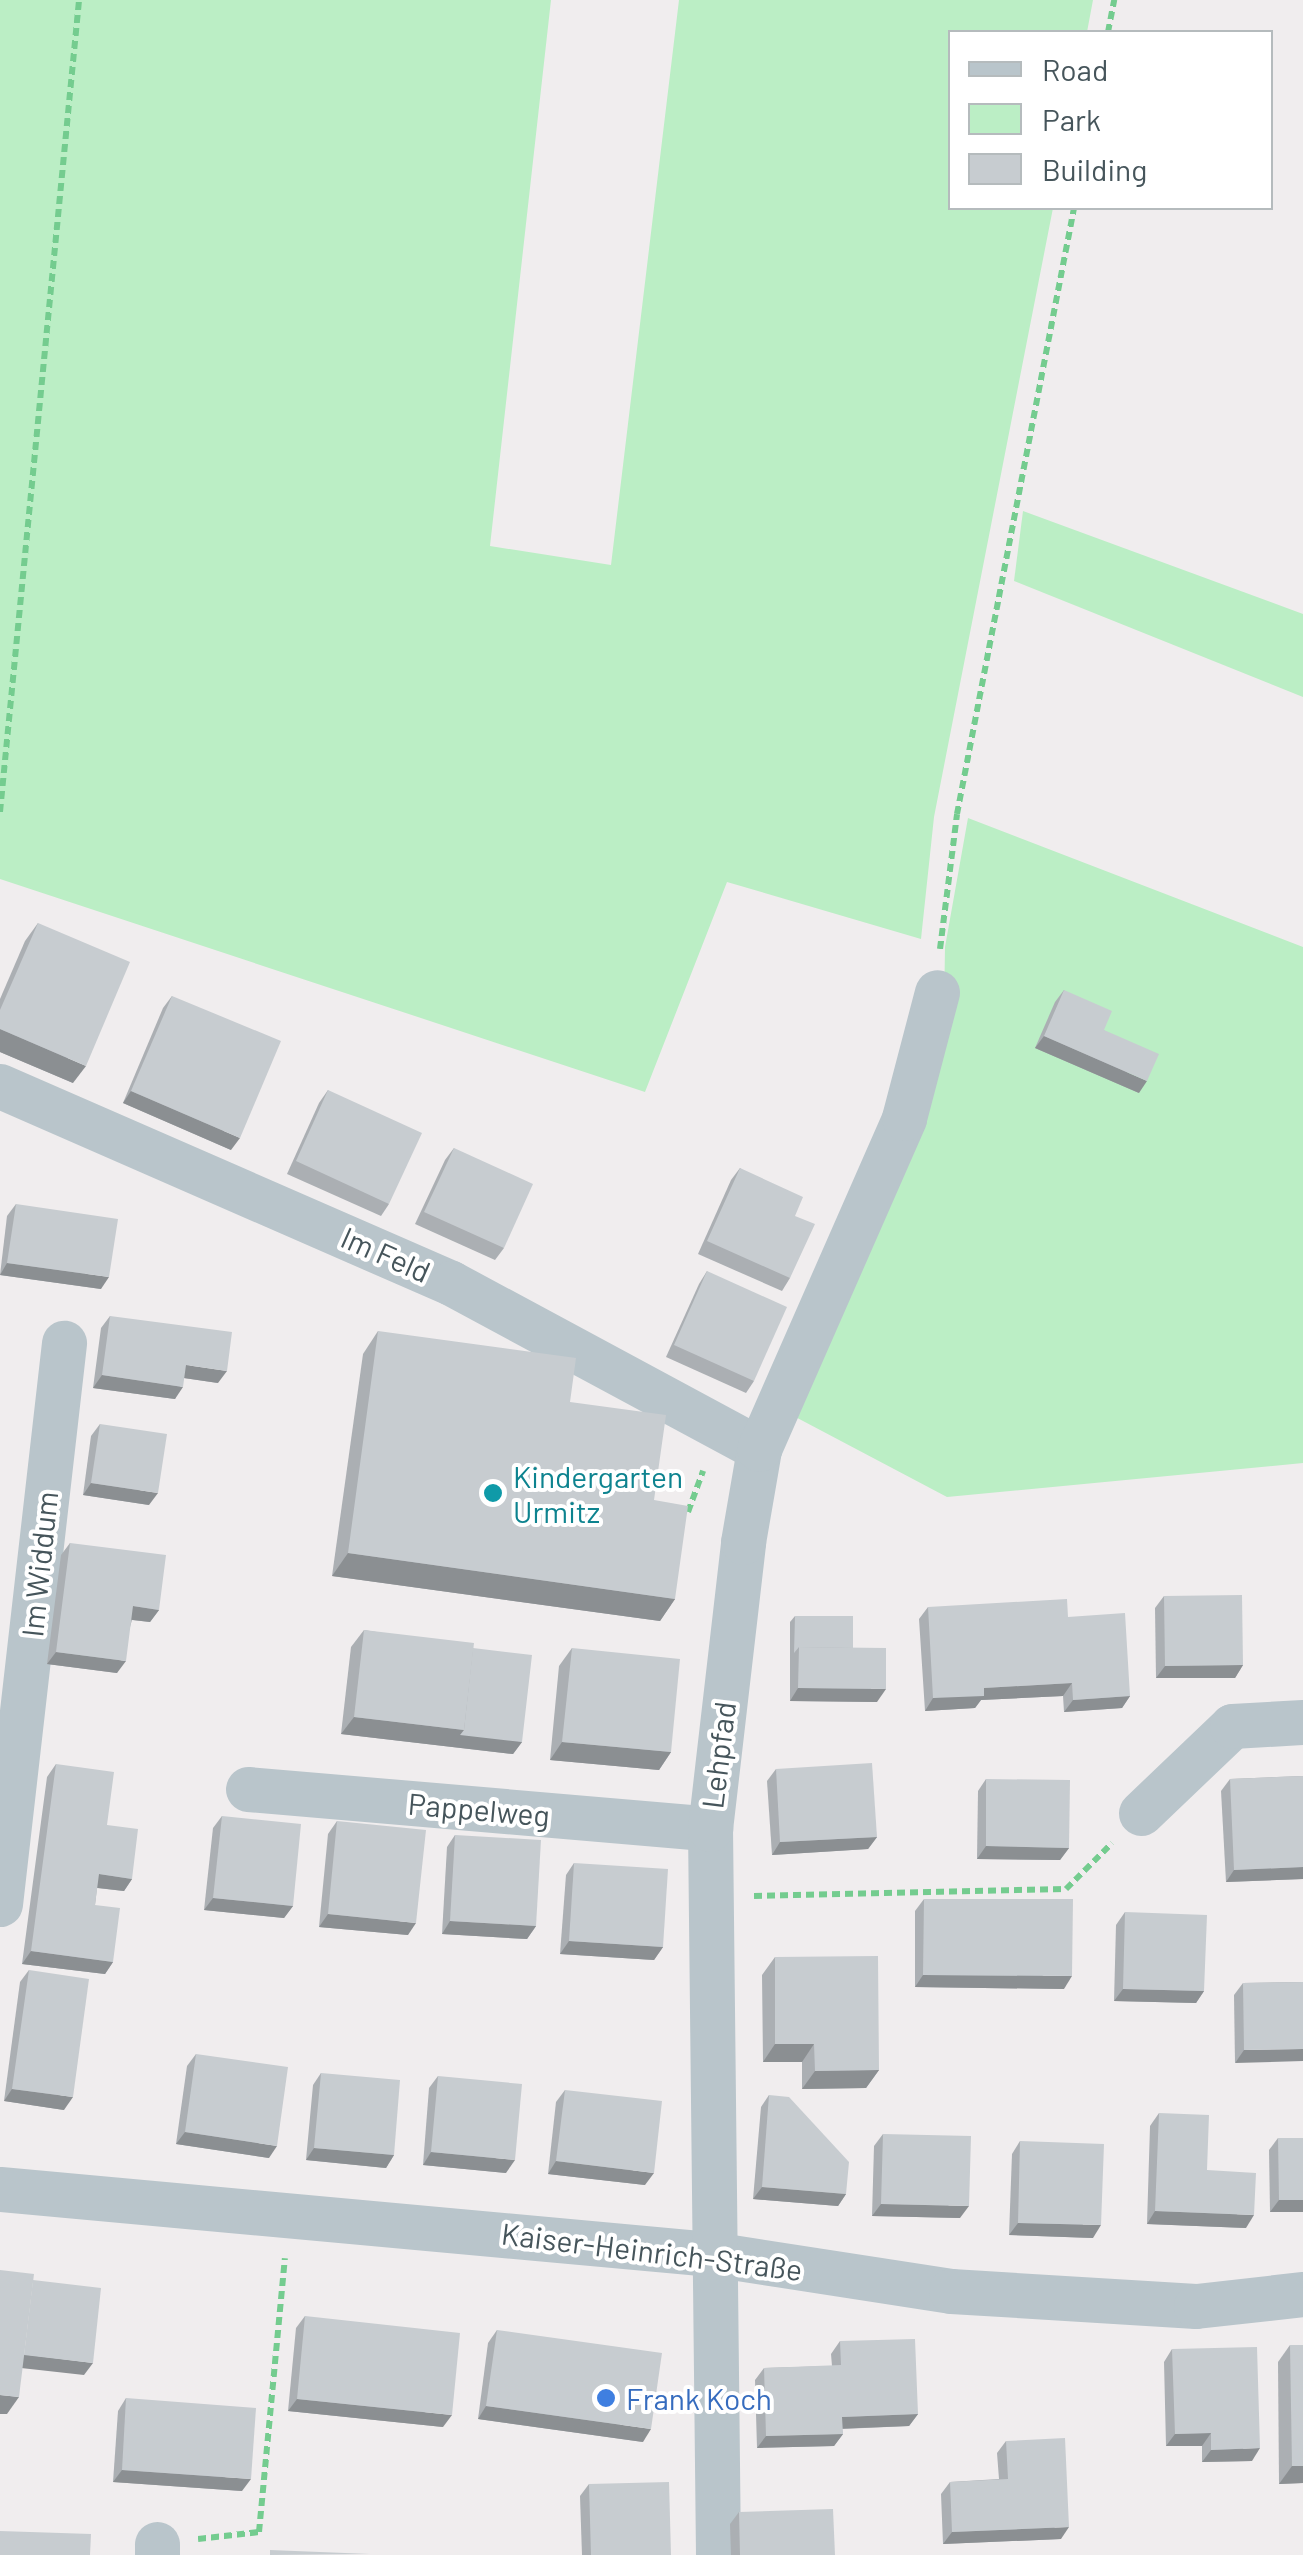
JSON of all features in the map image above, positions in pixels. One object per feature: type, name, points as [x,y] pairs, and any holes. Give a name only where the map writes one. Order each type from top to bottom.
[{"type":"street","name":"Lehpfad","points":[[718,2555],[710,1829],[743,1542],[760,1449],[904,1118],[937,992]]},
{"type":"street","name":"Im Feld","points":[[0,1086],[451,1283],[760,1449]]},
{"type":"street","name":"Im Widdum","points":[[0,1904],[64,1343]]},
{"type":"street","points":[[1141,1813],[1232,1726],[1303,1722]]},
{"type":"street","name":"Pappelweg","points":[[248,1789],[710,1829]]},
{"type":"street","name":"Kaiser-Heinrich-Straße","points":[[0,2189],[289,2212],[712,2254],[951,2291],[1196,2306],[1303,2294]]},
{"type":"path","points":[[0,812],[79,0]]},
{"type":"path","points":[[1108,30],[1114,0]]},
{"type":"path","points":[[937,992],[948,864],[1074,210]]},
{"type":"path","points":[[672,1510],[743,1542]]},
{"type":"path","points":[[710,1897],[1066,1889],[1141,1813]]},
{"type":"path","points":[[157,2549],[260,2532],[289,2212]]},
{"type":"green space","points":[[0,0],[551,0],[490,546],[611,565],[679,0],[1093,0],[1087,30],[948,30],[948,210],[1053,210],[934,817],[921,939],[727,882],[645,1092],[0,879]]},
{"type":"green space","points":[[1023,511],[1303,614],[1303,697],[1014,581]]},
{"type":"green space","points":[[968,818],[1303,947],[1303,1463],[947,1497],[786,1412],[944,1011],[945,947]]},
{"type":"building","points":[[38,923],[130,962],[86,1066],[0,1029],[0,1010]]},
{"type":"building","points":[[1064,990],[1112,1011],[1104,1030],[1159,1054],[1147,1081],[1044,1036]]},
{"type":"building","points":[[172,996],[281,1041],[240,1138],[131,1091]]},
{"type":"building","points":[[328,1090],[422,1133],[389,1204],[296,1161]]},
{"type":"building","points":[[454,1148],[533,1184],[504,1248],[424,1212]]},
{"type":"building","points":[[740,1168],[803,1197],[795,1216],[815,1224],[790,1278],[707,1241]]},
{"type":"building","points":[[16,1204],[118,1219],[109,1277],[7,1263]]},
{"type":"building","points":[[707,1271],[787,1307],[754,1381],[674,1345]]},
{"type":"building","points":[[110,1316],[232,1332],[227,1371],[186,1365],[183,1387],[102,1375]]},
{"type":"building","name":"Kindergarten Urmitz","points":[[378,1331],[576,1358],[570,1402],[666,1415],[654,1500],[688,1506],[675,1599],[348,1553]]},
{"type":"building","points":[[100,1424],[167,1434],[158,1493],[91,1483]]},
{"type":"building","points":[[70,1543],[166,1555],[159,1610],[133,1606],[126,1661],[56,1652]]},
{"type":"building","points":[[1242,1595],[1243,1665],[1165,1666],[1164,1596]]},
{"type":"building","points":[[1067,1599],[1068,1617],[1125,1613],[1130,1696],[1073,1700],[1072,1683],[984,1688],[984,1696],[933,1698],[928,1607]]},
{"type":"building","points":[[795,1616],[853,1616],[853,1648],[799,1647],[794,1653]]},
{"type":"building","points":[[364,1630],[474,1643],[464,1730],[354,1717]]},
{"type":"building","points":[[799,1647],[886,1648],[886,1689],[798,1688]]},
{"type":"building","points":[[473,1648],[532,1655],[522,1742],[460,1735],[464,1730]]},
{"type":"building","points":[[572,1648],[680,1659],[671,1752],[562,1742]]},
{"type":"building","points":[[872,1763],[877,1837],[780,1842],[776,1769]]},
{"type":"building","points":[[56,1764],[114,1772],[107,1825],[138,1829],[132,1879],[99,1874],[95,1905],[120,1908],[113,1962],[31,1951]]},
{"type":"building","points":[[1303,1776],[1303,1867],[1234,1870],[1230,1779]]},
{"type":"building","points":[[986,1779],[1070,1780],[1069,1848],[986,1846]]},
{"type":"building","points":[[222,1816],[301,1824],[293,1906],[213,1898]]},
{"type":"building","points":[[337,1821],[426,1830],[416,1923],[328,1914]]},
{"type":"building","points":[[455,1835],[541,1840],[536,1926],[450,1921]]},
{"type":"building","points":[[574,1863],[668,1869],[663,1947],[569,1941]]},
{"type":"building","points":[[924,1899],[1073,1899],[1072,1976],[923,1975]]},
{"type":"building","points":[[1125,1912],[1207,1915],[1204,1991],[1123,1989]]},
{"type":"building","points":[[878,1956],[879,2070],[815,2071],[814,2044],[775,2044],[775,1957]]},
{"type":"building","points":[[29,1970],[89,1979],[73,2097],[12,2089]]},
{"type":"building","points":[[1303,1982],[1303,2049],[1244,2050],[1243,1983]]},
{"type":"building","points":[[196,2054],[288,2067],[277,2146],[185,2132]]},
{"type":"building","points":[[321,2073],[400,2080],[394,2155],[314,2148]]},
{"type":"building","points":[[438,2076],[522,2084],[515,2160],[431,2152]]},
{"type":"building","points":[[565,2090],[662,2101],[654,2173],[556,2161]]},
{"type":"building","points":[[769,2095],[789,2097],[849,2162],[846,2194],[762,2187]]},
{"type":"building","points":[[1159,2113],[1209,2115],[1207,2170],[1256,2173],[1254,2215],[1155,2211]]},
{"type":"building","points":[[883,2134],[971,2136],[969,2206],[881,2204]]},
{"type":"building","points":[[1278,2138],[1303,2138],[1303,2200],[1279,2200]]},
{"type":"building","points":[[1020,2141],[1104,2144],[1101,2225],[1018,2223]]},
{"type":"building","points":[[0,2270],[34,2274],[19,2397],[0,2395]]},
{"type":"building","points":[[33,2280],[101,2288],[93,2363],[24,2355]]},
{"type":"building","points":[[305,2316],[460,2333],[452,2415],[297,2399]]},
{"type":"building","points":[[497,2330],[662,2353],[651,2429],[486,2406]]},
{"type":"building","points":[[915,2339],[918,2414],[842,2417],[843,2434],[766,2436],[764,2368],[841,2365],[840,2341]]},
{"type":"building","points":[[1290,2345],[1303,2345],[1303,2466],[1292,2466]]},
{"type":"building","points":[[1257,2347],[1260,2448],[1211,2450],[1211,2433],[1175,2434],[1172,2349]]},
{"type":"building","points":[[126,2398],[256,2408],[251,2479],[122,2470]]},
{"type":"building","points":[[1065,2438],[1069,2527],[952,2532],[950,2482],[1008,2479],[1006,2441]]},
{"type":"building","points":[[669,2482],[671,2555],[591,2555],[589,2484]]},
{"type":"building","points":[[833,2509],[835,2555],[740,2555],[739,2512]]},
{"type":"building","points":[[0,2531],[91,2534],[90,2555],[0,2555]]},
{"type":"building","points":[[270,2550],[370,2554],[270,2555]]},
{"type":"place","name":"Kindergarten Urmitz","points":[[493,1493]]},
{"type":"place","name":"Frank Koch","points":[[606,2398]]}]
